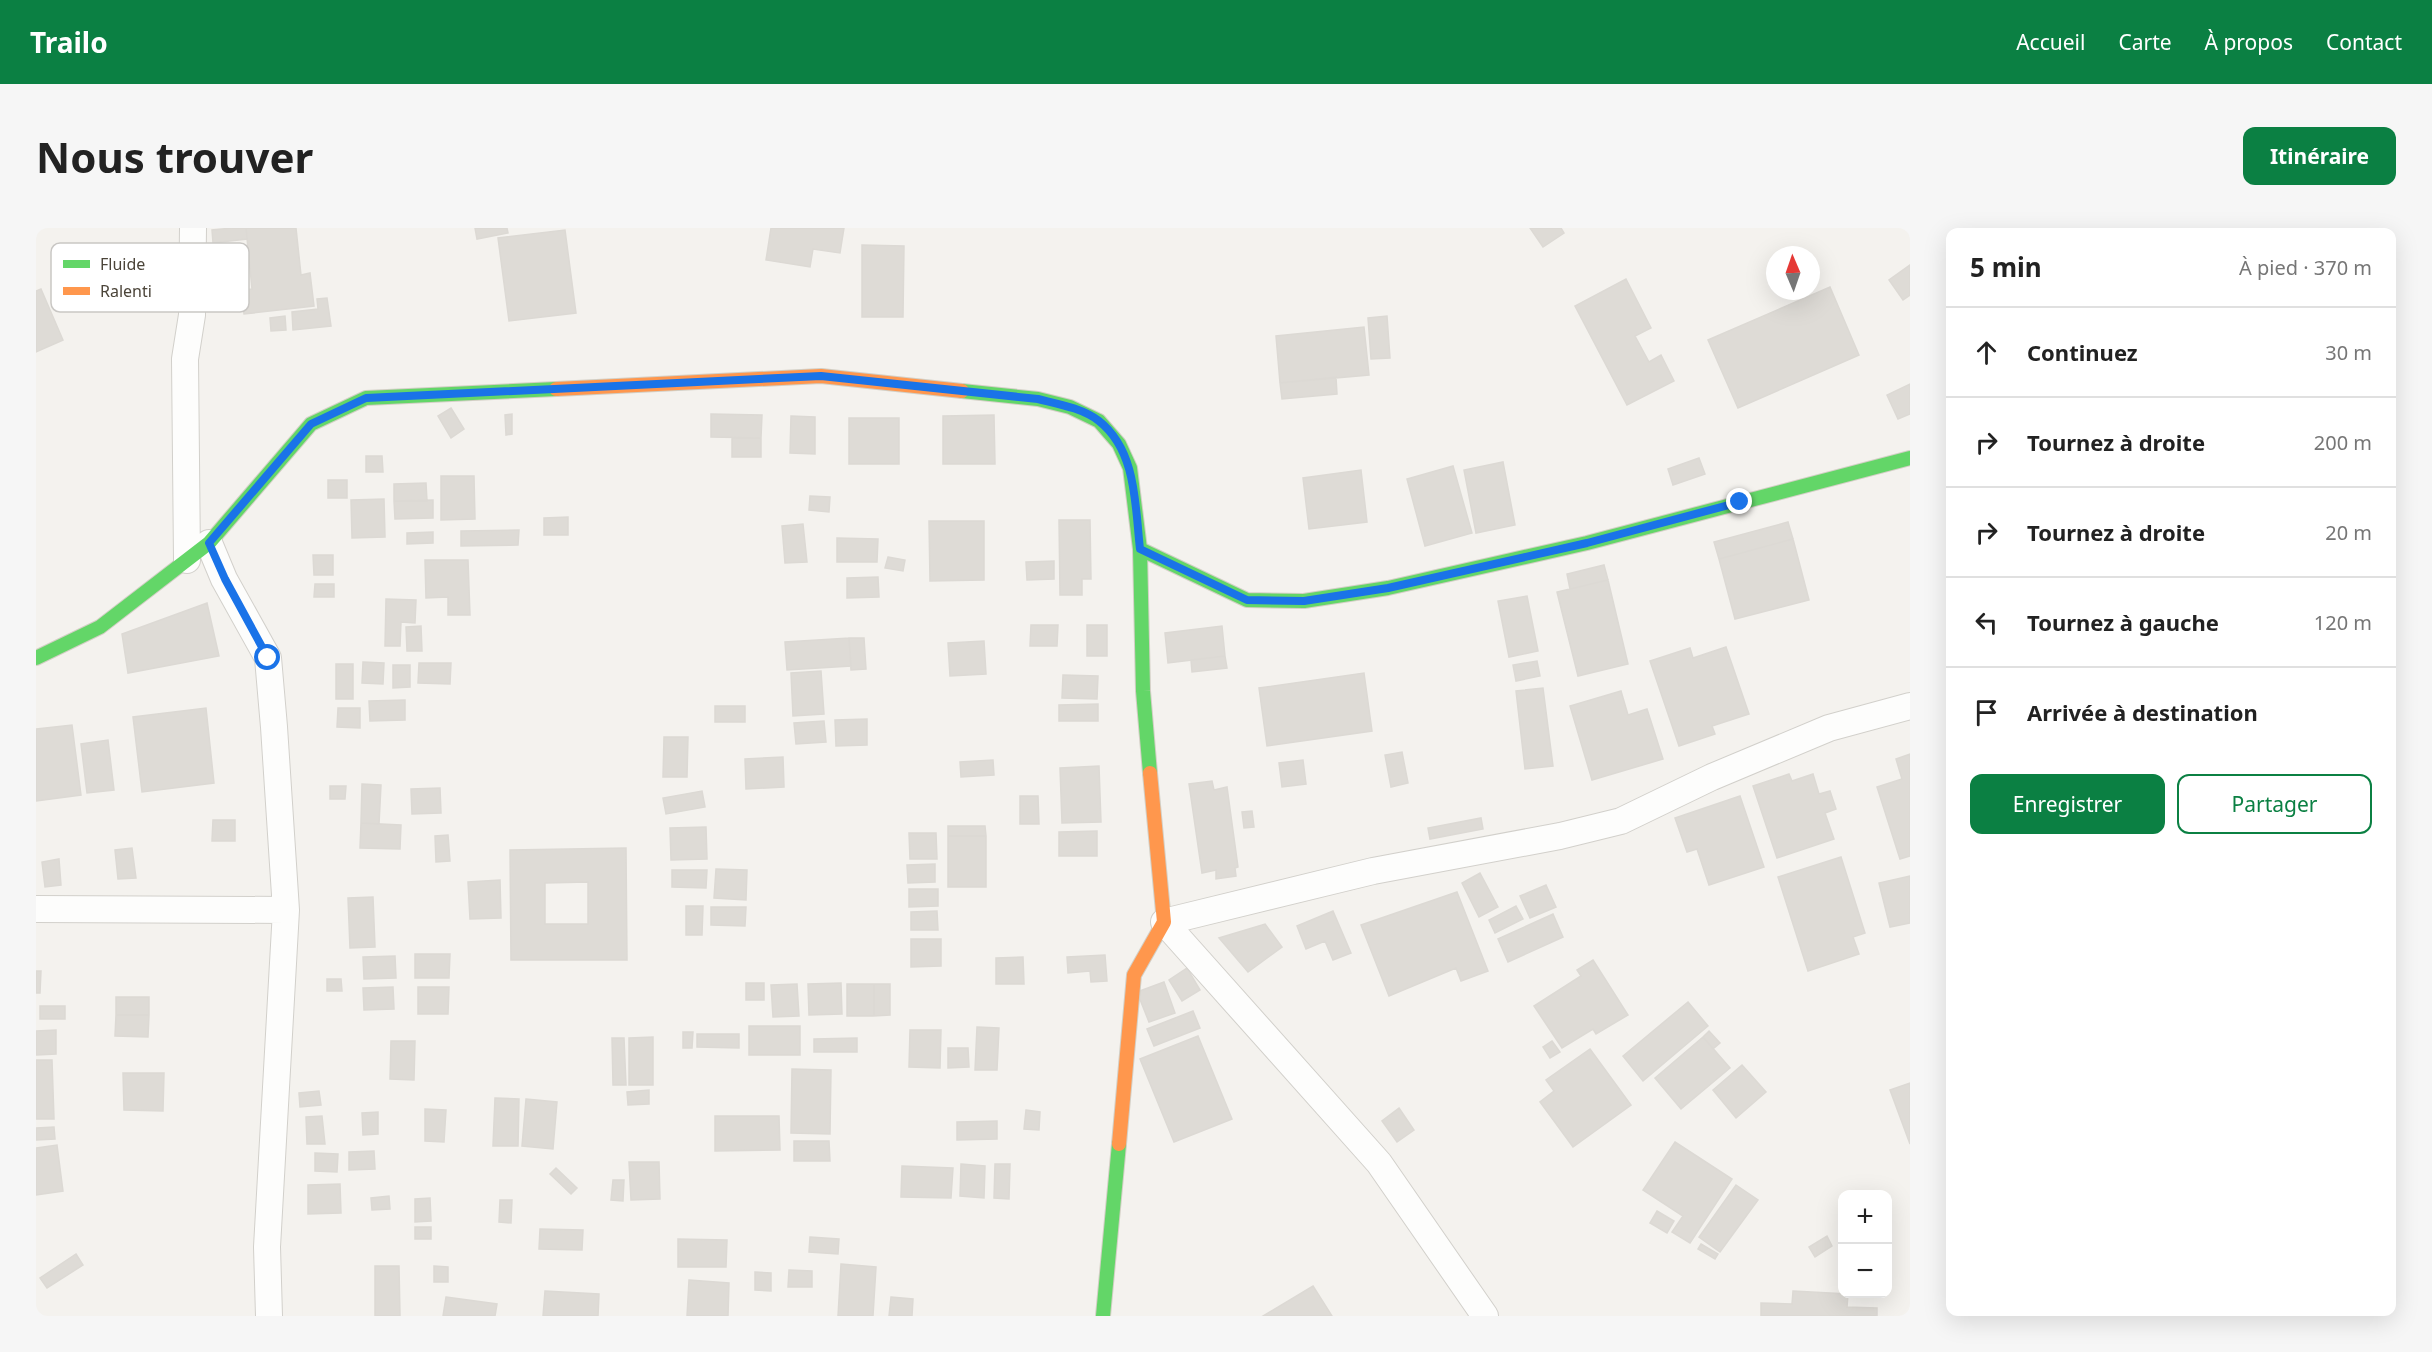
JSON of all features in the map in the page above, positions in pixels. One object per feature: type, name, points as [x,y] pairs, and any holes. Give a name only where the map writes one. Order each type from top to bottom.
[{"type":"street","points":[[193,228],[193,243]]},
{"type":"street","points":[[187,560],[185,359],[192,312]]},
{"type":"street","points":[[36,658],[100,627],[209,543],[311,424],[366,398],[821,376],[1038,399],[1070,407],[1099,421],[1119,444],[1130,468],[1140,549],[1143,691],[1164,922],[1134,975],[1103,1316]]},
{"type":"street","points":[[1140,549],[1247,600],[1304,601],[1388,588],[1587,543],[1910,458]]},
{"type":"street","points":[[209,543],[225,579],[268,658],[286,910],[267,1247],[269,1316]]},
{"type":"street","points":[[1164,922],[1373,871],[1514,845],[1621,821],[1712,777],[1829,728],[1910,706]]},
{"type":"street","points":[[36,909],[286,910]]},
{"type":"street","points":[[1164,922],[1379,1163],[1485,1316]]},
{"type":"building","points":[[246,228],[247,239],[213,243],[212,230]]},
{"type":"building","points":[[246,228],[296,228],[301,275],[310,273],[314,306],[244,314],[244,312],[249,312],[249,289],[252,289]]},
{"type":"building","points":[[475,228],[507,228],[508,233],[477,239]]},
{"type":"building","points":[[771,228],[844,228],[840,253],[813,249],[810,267],[766,260]]},
{"type":"building","points":[[1530,228],[1561,228],[1564,233],[1543,247]]},
{"type":"building","points":[[565,230],[576,313],[509,321],[498,238]]},
{"type":"building","points":[[862,245],[904,246],[903,317],[862,317]]},
{"type":"building","points":[[1910,265],[1910,295],[1903,300],[1889,280]]},
{"type":"building","points":[[1626,279],[1651,328],[1635,336],[1649,362],[1661,355],[1674,381],[1627,405],[1575,306]]},
{"type":"building","points":[[1830,287],[1859,355],[1738,408],[1708,340],[1800,300],[1820,300],[1820,291]]},
{"type":"building","points":[[41,289],[63,340],[36,352],[36,291]]},
{"type":"building","points":[[327,298],[331,326],[293,330],[292,312],[318,309],[317,299]]},
{"type":"building","points":[[285,316],[286,330],[271,331],[270,318]]},
{"type":"building","points":[[1387,316],[1390,358],[1371,359],[1368,318]]},
{"type":"building","points":[[1364,327],[1369,375],[1280,383],[1276,336]]},
{"type":"building","points":[[1336,377],[1337,394],[1282,399],[1280,383]]},
{"type":"building","points":[[1910,384],[1910,414],[1898,419],[1887,395]]},
{"type":"building","points":[[451,408],[464,429],[451,438],[438,416]]},
{"type":"building","points":[[512,414],[512,434],[506,435],[505,415]]},
{"type":"building","points":[[711,414],[762,415],[761,438],[711,437]]},
{"type":"building","points":[[994,415],[995,464],[943,464],[943,416]]},
{"type":"building","points":[[791,416],[815,417],[815,454],[790,453]]},
{"type":"building","points":[[849,418],[899,418],[899,464],[849,464]]},
{"type":"building","points":[[732,438],[761,438],[761,457],[732,457]]},
{"type":"building","points":[[366,456],[382,456],[383,472],[366,472]]},
{"type":"building","points":[[1699,458],[1705,474],[1673,485],[1668,469]]},
{"type":"building","points":[[1503,462],[1515,525],[1476,533],[1464,470]]},
{"type":"building","points":[[1453,466],[1472,533],[1425,546],[1407,479]]},
{"type":"building","points":[[1361,470],[1367,522],[1309,529],[1303,478]]},
{"type":"building","points":[[441,476],[474,476],[475,519],[441,520]]},
{"type":"building","points":[[328,480],[347,480],[347,498],[328,498]]},
{"type":"building","points":[[426,483],[427,501],[394,501],[394,484]]},
{"type":"building","points":[[810,496],[830,497],[829,512],[809,510]]},
{"type":"building","points":[[384,499],[385,537],[352,538],[351,500]]},
{"type":"building","points":[[433,500],[433,518],[395,519],[394,501]]},
{"type":"building","points":[[568,517],[568,535],[544,535],[544,518]]},
{"type":"building","points":[[1059,520],[1090,520],[1091,579],[1082,579],[1082,595],[1060,595]]},
{"type":"building","points":[[929,521],[984,521],[984,580],[930,581]]},
{"type":"building","points":[[1788,522],[1793,539],[1719,559],[1714,542]]},
{"type":"building","points":[[803,524],[807,562],[785,563],[782,526]]},
{"type":"building","points":[[519,530],[518,545],[461,546],[461,531]]},
{"type":"building","points":[[433,532],[433,543],[407,544],[407,533]]},
{"type":"building","points":[[837,538],[878,539],[877,562],[837,562]]},
{"type":"building","points":[[1793,539],[1809,600],[1735,619],[1719,559]]},
{"type":"building","points":[[313,555],[333,555],[333,575],[314,575]]},
{"type":"building","points":[[888,557],[905,560],[903,571],[885,568]]},
{"type":"building","points":[[425,560],[468,560],[470,615],[448,615],[448,597],[426,598]]},
{"type":"building","points":[[1054,561],[1054,579],[1027,580],[1026,562]]},
{"type":"building","points":[[1604,565],[1608,580],[1570,589],[1567,574]]},
{"type":"building","points":[[878,577],[879,597],[847,598],[847,578]]},
{"type":"building","points":[[1608,580],[1628,664],[1578,676],[1557,592]]},
{"type":"building","points":[[315,584],[334,584],[334,597],[314,597]]},
{"type":"building","points":[[1527,596],[1538,651],[1509,657],[1498,601]]},
{"type":"building","points":[[386,599],[416,600],[415,623],[401,622],[400,646],[385,646]]},
{"type":"building","points":[[207,603],[219,656],[128,673],[122,634]]},
{"type":"building","points":[[1031,625],[1058,625],[1057,646],[1030,646]]},
{"type":"building","points":[[1087,625],[1107,625],[1107,656],[1087,656]]},
{"type":"building","points":[[421,626],[422,651],[407,651],[406,627]]},
{"type":"building","points":[[1222,626],[1225,656],[1168,663],[1165,633]]},
{"type":"building","points":[[849,638],[851,666],[787,670],[785,642]]},
{"type":"building","points":[[849,638],[864,638],[866,669],[851,670]]},
{"type":"building","points":[[984,641],[986,674],[950,676],[948,643]]},
{"type":"building","points":[[1726,647],[1749,714],[1712,726],[1715,734],[1679,746],[1650,661],[1690,648],[1693,658]]},
{"type":"building","points":[[1225,656],[1227,668],[1192,672],[1191,660]]},
{"type":"building","points":[[1537,661],[1540,676],[1516,681],[1513,665]]},
{"type":"building","points":[[363,662],[384,663],[383,684],[362,683]]},
{"type":"building","points":[[419,663],[451,663],[450,684],[418,683]]},
{"type":"building","points":[[336,664],[353,664],[353,699],[336,699]]},
{"type":"building","points":[[393,665],[410,665],[410,687],[393,688]]},
{"type":"building","points":[[821,671],[824,714],[793,716],[791,673]]},
{"type":"building","points":[[1364,673],[1372,731],[1267,746],[1259,688]]},
{"type":"building","points":[[1063,675],[1098,676],[1097,699],[1062,698]]},
{"type":"building","points":[[1543,688],[1553,766],[1525,769],[1516,691]]},
{"type":"building","points":[[1621,691],[1628,715],[1647,709],[1663,759],[1592,780],[1570,706]]},
{"type":"building","points":[[405,700],[405,720],[370,721],[369,701]]},
{"type":"building","points":[[1098,704],[1098,721],[1059,721],[1059,705]]},
{"type":"building","points":[[715,706],[745,706],[745,722],[715,722]]},
{"type":"building","points":[[206,708],[214,783],[142,792],[133,717]]},
{"type":"building","points":[[338,708],[360,708],[360,728],[337,727]]},
{"type":"building","points":[[867,719],[867,745],[836,746],[835,720]]},
{"type":"building","points":[[824,721],[826,742],[796,744],[794,723]]},
{"type":"building","points":[[72,725],[81,795],[36,801],[36,729]]},
{"type":"building","points":[[664,737],[688,737],[687,777],[663,777]]},
{"type":"building","points":[[108,740],[114,790],[87,793],[81,744]]},
{"type":"building","points":[[1402,752],[1408,783],[1391,787],[1385,755]]},
{"type":"building","points":[[1910,754],[1910,856],[1900,859],[1877,787],[1902,779],[1896,759]]},
{"type":"building","points":[[783,757],[784,787],[746,789],[745,759]]},
{"type":"building","points":[[993,760],[994,775],[961,777],[960,762]]},
{"type":"building","points":[[1303,760],[1306,784],[1282,787],[1279,763]]},
{"type":"building","points":[[1099,766],[1101,822],[1062,823],[1060,768]]},
{"type":"building","points":[[1789,774],[1792,781],[1813,774],[1819,794],[1830,791],[1836,809],[1825,813],[1834,839],[1777,858],[1753,786]]},
{"type":"building","points":[[1212,781],[1214,790],[1227,787],[1238,867],[1235,868],[1236,876],[1216,879],[1216,870],[1202,873],[1189,784]]},
{"type":"building","points":[[362,784],[381,785],[379,824],[361,823]]},
{"type":"building","points":[[330,786],[346,786],[345,799],[330,799]]},
{"type":"building","points":[[440,788],[441,813],[412,814],[411,789]]},
{"type":"building","points":[[702,791],[705,807],[666,814],[663,798]]},
{"type":"building","points":[[1020,796],[1038,796],[1039,824],[1020,824]]},
{"type":"building","points":[[1740,796],[1764,867],[1709,885],[1697,849],[1687,852],[1675,818]]},
{"type":"building","points":[[1252,811],[1254,827],[1244,828],[1242,812]]},
{"type":"building","points":[[1481,818],[1483,829],[1430,839],[1428,828]]},
{"type":"building","points":[[213,820],[235,820],[235,841],[212,841]]},
{"type":"building","points":[[361,823],[401,825],[400,849],[360,848]]},
{"type":"building","points":[[948,826],[985,826],[986,836],[948,836]]},
{"type":"building","points":[[706,827],[707,859],[671,860],[670,828]]},
{"type":"building","points":[[1097,831],[1097,856],[1059,856],[1059,832]]},
{"type":"building","points":[[909,833],[936,833],[937,859],[910,859]]},
{"type":"building","points":[[448,835],[450,861],[436,862],[435,836]]},
{"type":"building","points":[[948,836],[986,836],[986,887],[948,887]]},
{"type":"building","points":[[132,848],[136,878],[118,879],[115,850]]},
{"type":"building","points":[[626,848],[627,960],[511,960],[510,850]],"holes":[[[588,882],[588,924],[545,924],[545,883]]]},
{"type":"building","points":[[1841,857],[1865,933],[1853,937],[1859,954],[1808,971],[1778,877]]},
{"type":"building","points":[[59,859],[61,885],[45,887],[42,862]]},
{"type":"building","points":[[935,864],[935,882],[908,883],[907,865]]},
{"type":"building","points":[[716,869],[747,870],[746,900],[714,898]]},
{"type":"building","points":[[672,870],[707,870],[706,888],[672,887]]},
{"type":"building","points":[[1480,873],[1498,907],[1479,917],[1462,883]]},
{"type":"building","points":[[1910,876],[1910,923],[1890,927],[1879,883]]},
{"type":"building","points":[[500,880],[501,918],[470,919],[468,882]]},
{"type":"building","points":[[1546,885],[1556,907],[1530,918],[1520,896]]},
{"type":"building","points":[[909,889],[938,889],[938,906],[909,907]]},
{"type":"building","points":[[1457,892],[1488,971],[1461,981],[1456,968],[1389,996],[1361,925]]},
{"type":"building","points":[[373,897],[375,947],[350,948],[348,898]]},
{"type":"building","points":[[686,906],[703,906],[702,935],[686,935]]},
{"type":"building","points":[[1516,906],[1523,919],[1495,933],[1489,920]]},
{"type":"building","points":[[711,907],[746,907],[745,926],[711,925]]},
{"type":"building","points":[[937,911],[938,930],[911,930],[911,912]]},
{"type":"building","points":[[1333,911],[1351,953],[1333,960],[1325,941],[1306,949],[1297,926]]},
{"type":"building","points":[[1553,914],[1563,937],[1508,962],[1498,939]]},
{"type":"building","points":[[1265,924],[1282,947],[1248,972],[1219,938]]},
{"type":"building","points":[[911,939],[941,939],[941,966],[911,967]]},
{"type":"building","points":[[415,954],[450,954],[449,978],[415,978]]},
{"type":"building","points":[[1105,955],[1107,981],[1091,982],[1090,971],[1068,973],[1067,957]]},
{"type":"building","points":[[395,956],[396,978],[364,979],[363,957]]},
{"type":"building","points":[[1023,957],[1024,984],[996,984],[996,958]]},
{"type":"building","points":[[1593,960],[1628,1015],[1596,1034],[1593,1029],[1562,1048],[1534,1006],[1581,976],[1577,970]]},
{"type":"building","points":[[1187,968],[1200,990],[1182,1001],[1169,980]]},
{"type":"building","points":[[36,971],[41,971],[40,993],[36,993]]},
{"type":"building","points":[[327,979],[341,979],[342,991],[327,991]]},
{"type":"building","points":[[1164,982],[1175,1013],[1149,1022],[1137,992]]},
{"type":"building","points":[[746,983],[764,983],[764,1000],[746,1000]]},
{"type":"building","points":[[841,983],[842,1014],[809,1015],[808,984]]},
{"type":"building","points":[[797,984],[799,1016],[773,1017],[771,985]]},
{"type":"building","points":[[847,984],[874,984],[874,1016],[847,1016]]},
{"type":"building","points":[[874,984],[890,984],[890,1015],[874,1016]]},
{"type":"building","points":[[393,987],[394,1009],[364,1010],[363,988]]},
{"type":"building","points":[[418,987],[449,987],[448,1014],[418,1014]]},
{"type":"building","points":[[116,997],[149,997],[149,1015],[116,1015]]},
{"type":"building","points":[[1688,1002],[1708,1026],[1643,1081],[1623,1056]]},
{"type":"building","points":[[40,1006],[65,1006],[65,1019],[40,1019]]},
{"type":"building","points":[[1193,1011],[1200,1028],[1154,1046],[1147,1029]]},
{"type":"building","points":[[116,1015],[149,1015],[148,1037],[115,1036]]},
{"type":"building","points":[[749,1026],[800,1026],[800,1055],[749,1055]]},
{"type":"building","points":[[977,1027],[999,1028],[997,1070],[975,1070]]},
{"type":"building","points":[[56,1030],[56,1054],[36,1055],[36,1031]]},
{"type":"building","points":[[910,1030],[941,1030],[940,1068],[909,1067]]},
{"type":"building","points":[[1709,1031],[1720,1043],[1713,1049],[1703,1037]]},
{"type":"building","points":[[683,1032],[693,1032],[692,1048],[683,1048]]},
{"type":"building","points":[[697,1034],[739,1034],[739,1048],[697,1047]]},
{"type":"building","points":[[1198,1036],[1232,1119],[1174,1142],[1140,1059]]},
{"type":"building","points":[[653,1037],[653,1085],[629,1085],[629,1038]]},
{"type":"building","points":[[1703,1037],[1730,1068],[1681,1109],[1655,1078]]},
{"type":"building","points":[[612,1038],[624,1038],[626,1085],[613,1085]]},
{"type":"building","points":[[857,1038],[857,1052],[814,1052],[814,1039]]},
{"type":"building","points":[[391,1041],[415,1041],[414,1080],[390,1079]]},
{"type":"building","points":[[1552,1041],[1560,1052],[1550,1058],[1543,1047]]},
{"type":"building","points":[[948,1048],[968,1048],[969,1067],[948,1068]]},
{"type":"building","points":[[1590,1049],[1631,1105],[1573,1147],[1540,1102],[1554,1091],[1546,1080]]},
{"type":"building","points":[[36,1060],[52,1060],[54,1119],[36,1119]]},
{"type":"building","points":[[1742,1065],[1766,1092],[1736,1118],[1713,1090]]},
{"type":"building","points":[[792,1069],[831,1070],[830,1134],[791,1133]]},
{"type":"building","points":[[123,1073],[164,1073],[163,1111],[124,1110]]},
{"type":"building","points":[[1910,1083],[1910,1144],[1890,1090]]},
{"type":"building","points":[[649,1090],[649,1104],[628,1105],[627,1092]]},
{"type":"building","points":[[319,1091],[321,1105],[300,1107],[299,1093]]},
{"type":"building","points":[[495,1098],[519,1099],[518,1146],[493,1146]]},
{"type":"building","points":[[526,1099],[557,1102],[553,1149],[522,1146]]},
{"type":"building","points":[[1399,1108],[1414,1130],[1397,1142],[1382,1121]]},
{"type":"building","points":[[425,1109],[446,1110],[444,1142],[425,1141]]},
{"type":"building","points":[[1026,1110],[1040,1112],[1039,1130],[1024,1129]]},
{"type":"building","points":[[378,1112],[378,1134],[363,1135],[362,1113]]},
{"type":"building","points":[[322,1116],[325,1144],[307,1144],[306,1117]]},
{"type":"building","points":[[715,1116],[779,1116],[780,1150],[715,1151]]},
{"type":"building","points":[[997,1121],[997,1139],[957,1140],[957,1122]]},
{"type":"building","points":[[54,1127],[55,1139],[36,1140],[36,1128]]},
{"type":"building","points":[[794,1141],[829,1141],[830,1161],[794,1161]]},
{"type":"building","points":[[1675,1142],[1732,1179],[1690,1243],[1672,1232],[1683,1216],[1643,1190]]},
{"type":"building","points":[[57,1145],[63,1191],[36,1195],[36,1148]]},
{"type":"building","points":[[374,1151],[375,1169],[349,1170],[349,1152]]},
{"type":"building","points":[[315,1153],[338,1154],[337,1172],[315,1171]]},
{"type":"building","points":[[629,1162],[659,1162],[660,1199],[631,1200]]},
{"type":"building","points":[[961,1164],[985,1166],[984,1198],[960,1196]]},
{"type":"building","points":[[995,1164],[1010,1164],[1009,1199],[994,1198]]},
{"type":"building","points":[[902,1166],[953,1168],[951,1198],[901,1197]]},
{"type":"building","points":[[556,1168],[577,1188],[571,1194],[550,1174]]},
{"type":"building","points":[[613,1180],[624,1180],[623,1201],[611,1200]]},
{"type":"building","points":[[340,1184],[341,1213],[308,1214],[308,1185]]},
{"type":"building","points":[[1736,1185],[1758,1200],[1720,1252],[1699,1237]]},
{"type":"building","points":[[389,1196],[390,1209],[372,1210],[371,1198]]},
{"type":"building","points":[[430,1198],[431,1221],[415,1222],[415,1199]]},
{"type":"building","points":[[500,1200],[512,1200],[511,1223],[499,1222]]},
{"type":"building","points":[[1657,1211],[1674,1221],[1667,1233],[1650,1223]]},
{"type":"building","points":[[415,1227],[431,1227],[431,1239],[415,1239]]},
{"type":"building","points":[[540,1229],[583,1230],[582,1250],[539,1249]]},
{"type":"building","points":[[1827,1236],[1832,1246],[1815,1257],[1809,1247]]},
{"type":"building","points":[[810,1237],[839,1239],[838,1254],[809,1252]]},
{"type":"building","points":[[678,1239],[727,1240],[726,1267],[678,1267]]},
{"type":"building","points":[[1701,1244],[1718,1254],[1715,1259],[1698,1249]]},
{"type":"building","points":[[76,1254],[83,1265],[47,1288],[40,1278]]},
{"type":"building","points":[[841,1264],[876,1267],[873,1316],[838,1316]]},
{"type":"building","points":[[375,1266],[399,1266],[400,1316],[375,1316]]},
{"type":"building","points":[[434,1266],[448,1267],[448,1282],[434,1282]]},
{"type":"building","points":[[789,1270],[812,1271],[812,1287],[788,1287]]},
{"type":"building","points":[[755,1272],[771,1273],[771,1291],[755,1290]]},
{"type":"building","points":[[689,1280],[729,1283],[728,1316],[687,1316]]},
{"type":"building","points":[[1313,1286],[1332,1316],[1263,1316]]},
{"type":"building","points":[[545,1291],[599,1294],[598,1316],[543,1316]]},
{"type":"building","points":[[1793,1291],[1838,1293],[1838,1298],[1848,1298],[1847,1307],[1877,1308],[1877,1316],[1761,1316],[1761,1303],[1792,1304]]},
{"type":"building","points":[[446,1297],[497,1304],[495,1316],[443,1316]]},
{"type":"building","points":[[891,1297],[913,1299],[912,1316],[889,1316]]},
{"type":"traffic: fast","points":[[36,658],[100,627],[209,543],[311,424],[366,398],[556,389]]},
{"type":"traffic: fast","points":[[962,391],[1038,399],[1070,407],[1099,421],[1119,444],[1130,468],[1140,549],[1143,691],[1150,773]]},
{"type":"traffic: fast","points":[[1140,549],[1247,600],[1304,601],[1388,588],[1587,543],[1910,458]]},
{"type":"traffic: fast","points":[[1103,1316],[1119,1144]]},
{"type":"traffic: slow","points":[[556,389],[821,376],[962,391]]},
{"type":"traffic: slow","points":[[1119,1144],[1134,975],[1164,922],[1150,773]]},
{"type":"route","points":[[268,658],[225,579],[209,543],[311,424],[366,398],[821,376],[1038,399],[1070,407],[1099,421],[1119,444],[1130,468],[1140,549],[1247,600],[1304,601],[1388,588],[1587,543],[1740,502]]}]
